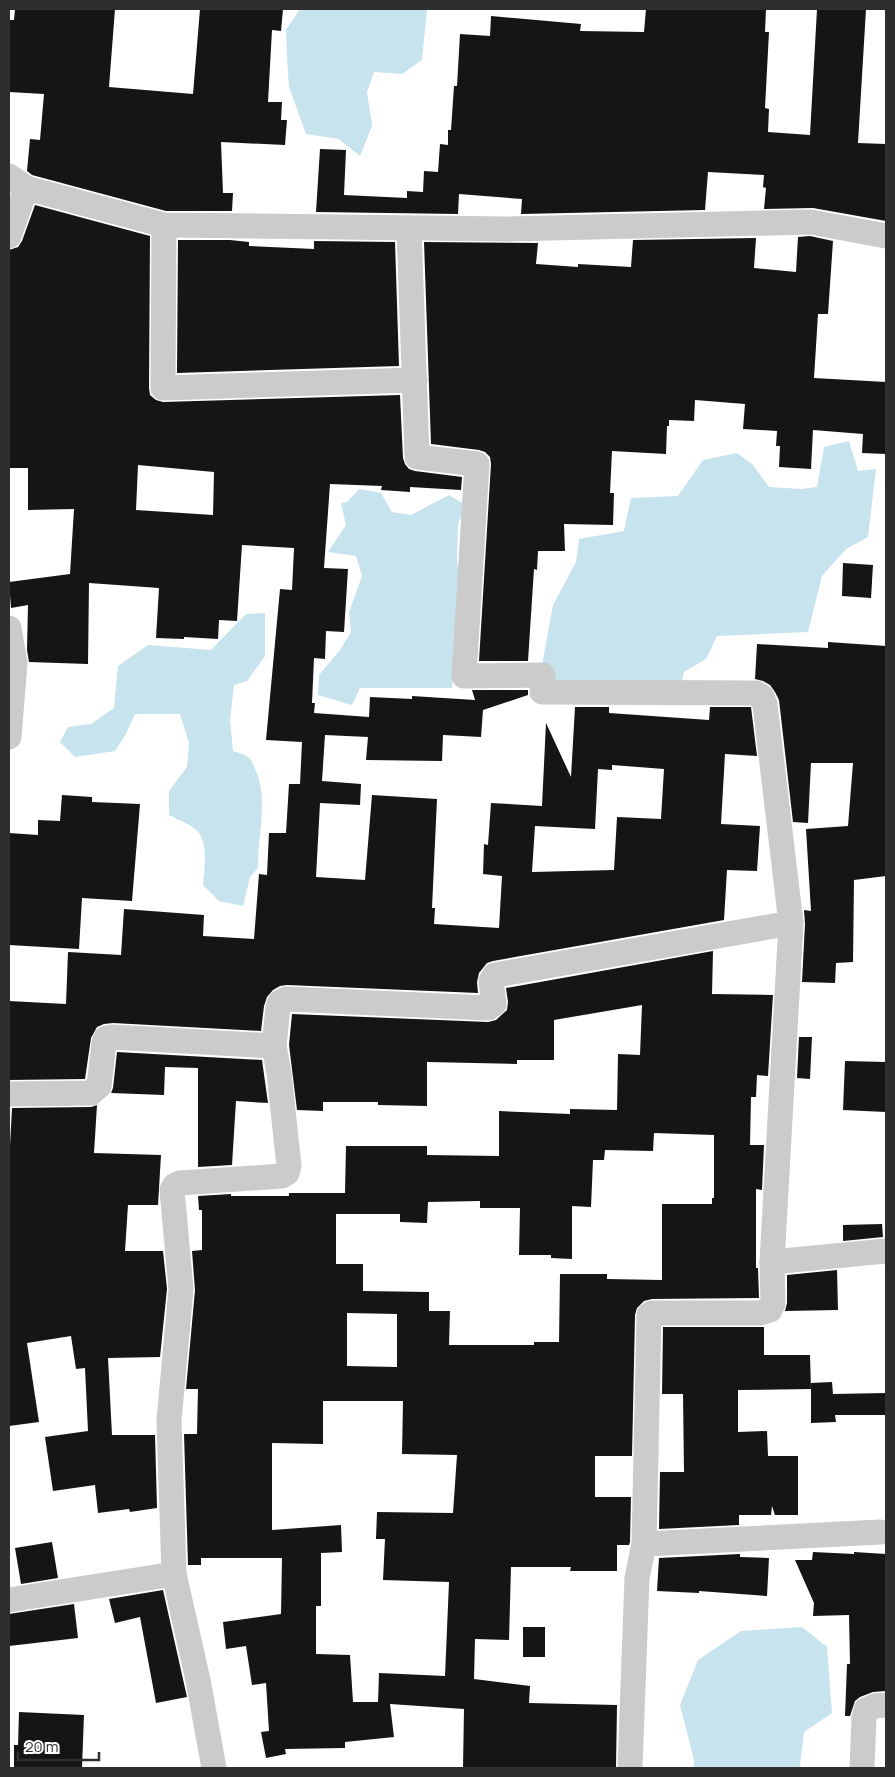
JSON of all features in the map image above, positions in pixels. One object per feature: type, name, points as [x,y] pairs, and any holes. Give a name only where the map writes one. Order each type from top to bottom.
[{"type":"street","points":[[9,236],[17,182],[164,225],[506,229],[811,222],[886,236]]},
{"type":"street","points":[[164,225],[163,388],[415,380]]},
{"type":"street","points":[[409,228],[417,457],[477,464],[464,676],[543,675],[542,692],[756,693],[762,697],[765,706],[791,922],[772,1262],[772,1302],[770,1310],[760,1313],[649,1314],[644,1544],[636,1578],[630,1768]]},
{"type":"street","points":[[9,628],[15,662],[9,737]]},
{"type":"street","points":[[214,1768],[174,1574],[169,1420],[181,1289],[172,1190],[174,1185],[180,1183],[282,1176],[287,1173],[289,1166],[279,1073],[274,1046],[280,1002],[286,999],[488,1008],[494,1004],[492,981],[495,974],[791,922]]},
{"type":"street","points":[[9,1094],[91,1092],[96,1090],[99,1086],[106,1038],[274,1046]]},
{"type":"street","points":[[772,1262],[886,1252]]},
{"type":"street","points":[[644,1544],[880,1532]]},
{"type":"street","points":[[9,1600],[174,1574]]},
{"type":"street","points":[[862,1768],[866,1710],[875,1706],[886,1705]]},
{"type":"water","points":[[300,9],[427,9],[422,60],[402,74],[374,72],[367,92],[372,126],[360,156],[339,139],[306,134],[289,87],[287,58],[286,30]]},
{"type":"water","points":[[849,441],[858,471],[876,469],[868,537],[846,549],[822,576],[808,632],[717,636],[706,659],[684,672],[681,684],[552,682],[552,667],[542,665],[553,605],[576,562],[579,539],[624,531],[631,498],[678,496],[703,460],[737,453],[753,465],[769,487],[801,489],[817,487],[824,447]]},
{"type":"water","points":[[359,489],[381,493],[392,512],[411,515],[449,495],[467,506],[458,523],[457,561],[461,585],[452,688],[360,688],[352,705],[318,695],[319,675],[340,650],[351,632],[349,612],[362,576],[356,556],[328,552],[346,525],[341,503],[347,502]]},
{"type":"water","points":[[265,613],[265,656],[247,681],[234,685],[230,720],[233,751],[250,759],[259,778],[262,804],[258,868],[250,877],[243,906],[219,901],[203,885],[205,857],[201,836],[191,826],[169,815],[169,791],[187,767],[189,743],[180,714],[135,714],[126,734],[115,751],[75,757],[60,742],[68,727],[91,724],[114,708],[118,666],[148,645],[211,650],[246,614]]},
{"type":"water","points":[[802,1627],[827,1647],[832,1713],[804,1732],[801,1768],[694,1768],[694,1760],[680,1705],[698,1660],[741,1631]]},
{"type":"building","points":[[15,9],[115,9],[109,87],[193,94],[200,9],[283,9],[281,31],[272,30],[268,102],[282,102],[281,120],[287,120],[285,145],[221,142],[223,193],[233,193],[232,211],[166,211],[32,175],[27,171],[30,139],[40,140],[44,94],[9,92],[9,20],[14,20]]},
{"type":"building","points":[[646,9],[766,9],[765,32],[769,32],[765,108],[769,109],[768,132],[810,135],[817,9],[866,9],[858,143],[886,144],[886,221],[813,208],[764,209],[766,188],[763,187],[764,175],[708,172],[705,210],[521,214],[522,199],[459,194],[458,214],[316,212],[320,149],[346,150],[344,195],[407,198],[407,191],[423,192],[424,171],[438,172],[440,144],[448,145],[448,130],[451,130],[454,86],[457,86],[460,34],[490,36],[491,16],[581,24],[580,31],[644,32]]},
{"type":"building","points":[[35,205],[150,236],[149,388],[150,395],[156,400],[163,402],[400,395],[403,458],[405,464],[409,469],[415,471],[462,477],[461,490],[410,487],[410,492],[381,490],[382,486],[330,484],[324,568],[348,569],[344,632],[326,631],[325,659],[314,658],[312,703],[315,703],[314,713],[369,717],[370,697],[412,699],[412,696],[475,700],[472,690],[528,690],[528,695],[483,710],[481,737],[443,735],[442,761],[366,760],[368,737],[325,735],[322,781],[361,784],[360,805],[320,803],[316,877],[365,880],[372,795],[437,799],[432,908],[435,908],[434,924],[499,928],[502,876],[483,874],[484,844],[488,845],[491,803],[542,806],[546,723],[571,777],[575,707],[609,707],[609,713],[709,720],[710,707],[751,707],[757,756],[725,754],[721,824],[760,826],[757,871],[727,870],[724,920],[493,961],[487,963],[479,973],[477,982],[478,993],[280,986],[267,997],[261,1031],[104,1024],[97,1027],[91,1038],[85,1079],[9,1080],[9,1001],[66,1004],[68,952],[121,955],[124,909],[204,915],[203,936],[254,939],[259,874],[267,875],[269,833],[286,833],[289,784],[300,784],[302,742],[266,740],[280,589],[292,590],[294,548],[242,545],[237,621],[219,620],[218,639],[156,638],[159,588],[89,583],[88,664],[29,662],[27,650],[28,605],[11,608],[9,582],[70,574],[74,509],[28,510],[28,468],[9,468],[9,250],[18,247]],"holes":[[[138,465],[214,472],[213,515],[136,510]],[[612,765],[664,769],[661,819],[617,817],[614,870],[532,872],[535,826],[595,829],[598,769],[612,770]]]},
{"type":"building","points":[[810,236],[833,241],[828,314],[818,314],[814,378],[886,382],[886,454],[862,453],[863,434],[813,430],[811,469],[779,467],[780,446],[776,446],[777,431],[743,429],[745,404],[695,400],[694,421],[669,420],[666,454],[612,451],[610,493],[614,493],[613,525],[564,524],[565,551],[538,551],[537,570],[534,569],[528,661],[479,661],[491,464],[490,457],[485,452],[479,450],[431,444],[424,242],[538,243],[536,264],[578,267],[578,264],[631,267],[633,240],[756,238],[754,268],[796,272],[798,237]]},
{"type":"building","points":[[178,240],[230,240],[249,242],[249,246],[314,249],[314,241],[395,242],[399,366],[177,373]]},
{"type":"building","points":[[843,563],[873,565],[871,598],[842,596]]},
{"type":"building","points":[[828,642],[886,646],[886,876],[854,880],[853,962],[836,963],[835,983],[802,982],[804,910],[811,911],[806,829],[848,826],[853,763],[811,763],[808,823],[793,822],[779,700],[770,685],[755,679],[757,644],[828,648]]},
{"type":"building","points":[[62,795],[92,797],[92,802],[140,804],[132,901],[82,898],[79,949],[9,945],[9,833],[38,835],[38,820],[60,821]]},
{"type":"building","points":[[713,951],[712,994],[773,995],[768,1076],[757,1075],[756,1097],[751,1097],[750,1145],[764,1145],[762,1190],[756,1189],[756,1268],[758,1268],[759,1298],[652,1299],[644,1301],[637,1308],[635,1315],[632,1456],[595,1456],[595,1497],[631,1497],[630,1542],[629,1545],[617,1545],[617,1571],[570,1571],[571,1567],[511,1567],[509,1640],[475,1639],[474,1679],[530,1686],[529,1703],[617,1705],[616,1768],[463,1768],[464,1709],[390,1704],[394,1737],[345,1742],[345,1748],[285,1749],[286,1754],[266,1758],[261,1732],[269,1731],[266,1683],[252,1685],[246,1646],[226,1649],[223,1622],[281,1614],[282,1558],[201,1558],[201,1565],[188,1565],[184,1434],[197,1434],[198,1389],[186,1389],[195,1290],[192,1251],[202,1250],[202,1210],[199,1210],[198,1196],[231,1194],[231,1196],[289,1196],[289,1193],[345,1193],[346,1146],[427,1146],[427,1155],[499,1156],[499,1111],[570,1114],[570,1109],[617,1110],[618,1054],[640,1055],[642,1005],[554,1020],[554,1060],[517,1060],[517,1064],[427,1062],[427,1106],[378,1105],[378,1102],[323,1102],[323,1111],[297,1110],[289,1045],[292,1014],[488,1022],[496,1020],[507,1010],[506,988]],"holes":[[[654,1133],[714,1135],[714,1198],[712,1198],[712,1204],[662,1204],[662,1280],[607,1279],[607,1274],[560,1274],[559,1342],[534,1342],[534,1345],[449,1345],[450,1311],[429,1311],[429,1292],[363,1291],[363,1264],[336,1264],[336,1214],[400,1214],[400,1222],[427,1223],[428,1202],[480,1201],[480,1208],[520,1208],[519,1255],[551,1255],[551,1258],[572,1259],[572,1206],[591,1207],[593,1160],[604,1160],[605,1150],[653,1151]],[[347,1313],[397,1314],[397,1367],[347,1366]],[[323,1401],[403,1401],[402,1454],[457,1455],[453,1513],[377,1512],[376,1539],[385,1539],[383,1580],[449,1582],[445,1676],[379,1673],[378,1702],[353,1702],[350,1655],[316,1654],[316,1606],[321,1606],[321,1553],[342,1552],[341,1525],[272,1530],[272,1443],[323,1444]]]},
{"type":"building","points":[[799,1037],[812,1037],[810,1079],[797,1078]]},
{"type":"building","points":[[117,1052],[262,1060],[268,1103],[236,1101],[232,1165],[198,1167],[198,1068],[165,1067],[164,1095],[111,1093]]},
{"type":"building","points":[[845,1061],[886,1062],[886,1112],[843,1110]]},
{"type":"building","points":[[97,1105],[94,1153],[161,1155],[158,1205],[128,1205],[125,1251],[163,1251],[167,1289],[160,1357],[108,1358],[112,1435],[155,1435],[157,1508],[130,1512],[129,1509],[98,1513],[95,1485],[53,1491],[45,1437],[88,1431],[85,1368],[76,1369],[71,1336],[27,1343],[39,1422],[9,1426],[9,1165],[12,1108],[91,1107]]},
{"type":"building","points":[[882,1224],[883,1237],[843,1241],[843,1225]]},
{"type":"building","points":[[837,1270],[838,1310],[785,1311],[787,1303],[787,1275]]},
{"type":"building","points":[[663,1327],[764,1327],[764,1355],[810,1355],[811,1389],[738,1390],[738,1432],[767,1431],[768,1456],[798,1456],[798,1515],[775,1515],[772,1506],[771,1515],[739,1515],[739,1525],[659,1529],[660,1472],[684,1472],[683,1394],[662,1394]]},
{"type":"building","points":[[832,1382],[833,1394],[886,1393],[886,1415],[835,1415],[836,1422],[811,1423],[811,1383]]},
{"type":"building","points":[[52,1542],[58,1578],[21,1584],[15,1548]]},
{"type":"building","points":[[813,1552],[886,1554],[886,1691],[873,1692],[860,1697],[855,1701],[850,1716],[845,1716],[847,1664],[850,1664],[849,1615],[813,1616],[814,1603],[795,1560],[812,1560]]},
{"type":"building","points":[[740,1554],[740,1557],[769,1558],[767,1596],[699,1591],[699,1593],[657,1591],[659,1558]]},
{"type":"building","points":[[163,1590],[187,1697],[156,1703],[140,1617],[115,1623],[109,1599]]},
{"type":"building","points":[[74,1604],[78,1638],[9,1646],[9,1614]]},
{"type":"building","points":[[523,1627],[545,1627],[545,1657],[523,1657]]},
{"type":"building","points":[[19,1712],[84,1715],[82,1768],[14,1767],[14,1745],[18,1745]]}]
